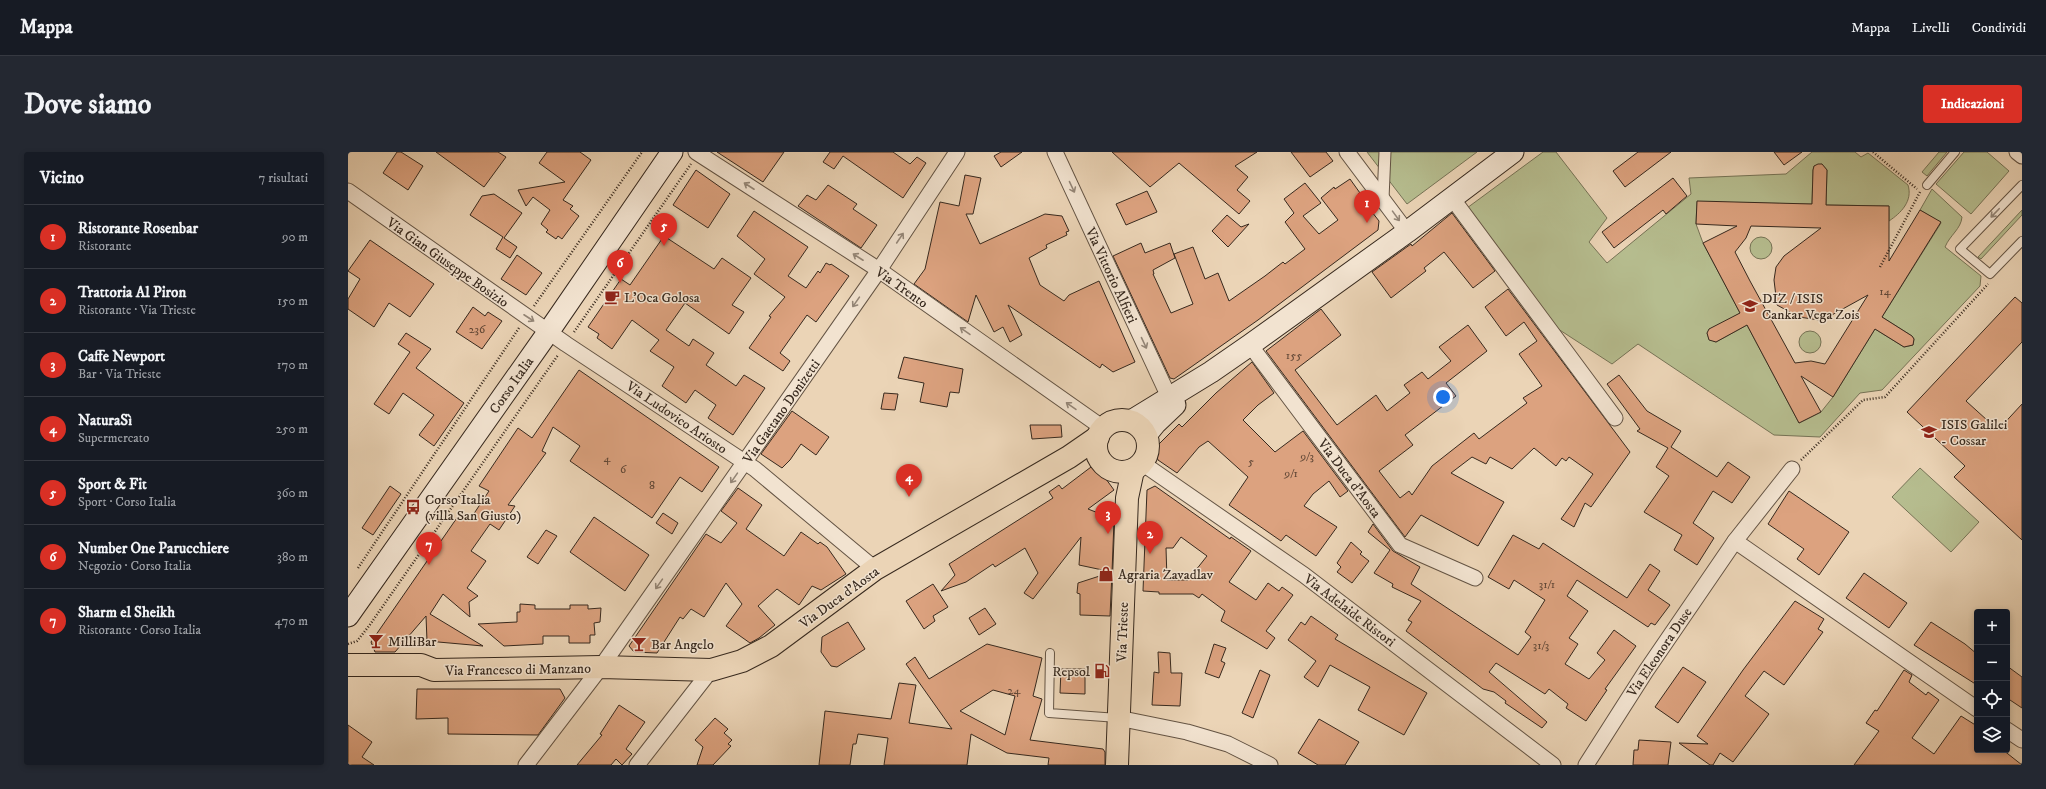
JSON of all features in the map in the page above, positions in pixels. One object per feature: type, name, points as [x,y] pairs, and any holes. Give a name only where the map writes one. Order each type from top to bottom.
[{"type":"main road","name":"Corso Italia","points":[[348,616],[549,331],[672,152]]},
{"type":"main road","name":"Via Duca d'Aosta","points":[[1139,428],[1169,397],[1211,372],[1250,345],[1407,232],[1452,198],[1501,155]]},
{"type":"main road","name":"Via Duca d'Aosta","points":[[711,670],[742,661],[771,646],[875,569],[1099,440],[1111,422],[1121,420],[1139,428],[1155,424],[1211,372]]},
{"type":"main road","points":[[1099,440],[1105,465],[1131,468],[1147,455],[1148,445],[1139,428]]},
{"type":"main road","name":"Via Trieste","points":[[1117,765],[1126,498],[1131,468]]},
{"type":"main road","points":[[348,665],[422,665],[434,670]]},
{"type":"main road","name":"Via Francesco di Manzano","points":[[434,670],[601,667],[711,670]]},
{"type":"main road","points":[[348,679],[384,674],[422,675],[434,670]]},
{"type":"street","name":"Via Trento","points":[[696,152],[878,270],[1099,440]]},
{"type":"street","name":"Via Gaetano Donizetti","points":[[601,667],[878,270],[957,152]]},
{"type":"street","name":"Via Vittorio Alfieri","points":[[1055,152],[1169,397]]},
{"type":"street","points":[[1346,152],[1407,232]]},
{"type":"street","points":[[1383,199],[1385,152]]},
{"type":"street","points":[[2017,152],[2022,156]]},
{"type":"street","name":"Via Gian Giuseppe Bosizio","points":[[348,191],[549,331]]},
{"type":"street","points":[[1452,198],[1615,418]]},
{"type":"street","name":"Via Ludovico Ariosto","points":[[549,331],[745,462],[875,569]]},
{"type":"street","name":"Via Duca d'Aosta","points":[[1250,345],[1400,545],[1475,578]]},
{"type":"street","name":"Via Adelaide Ristori","points":[[1131,468],[1304,574],[1553,765]]},
{"type":"street","name":"Via Eleonora Duse","points":[[1586,765],[1646,671],[1735,540],[1792,469]]},
{"type":"street","points":[[1735,540],[1974,707]]},
{"type":"street","name":"Via Francesco di Manzano","points":[[526,765],[601,667]]},
{"type":"street","points":[[637,765],[711,670]]},
{"type":"street","points":[[1118,718],[1187,732],[1228,744],[1270,765]]},
{"type":"street","points":[[2010,732],[2022,740]]},
{"type":"lane","points":[[1927,185],[1955,152]]},
{"type":"lane","points":[[2022,185],[1960,249],[1990,274],[2022,241]]},
{"type":"lane","points":[[1050,652],[1049,713],[1118,718]]},
{"type":"path","points":[[532,310],[642,152]]},
{"type":"path","points":[[1873,152],[1920,192]]},
{"type":"path","points":[[572,336],[688,168]]},
{"type":"path","points":[[1880,267],[1920,192],[1927,185]]},
{"type":"path","points":[[1792,469],[1863,400],[1885,397],[1990,282],[1990,274]]},
{"type":"path","name":"Corso Italia","points":[[357,570],[517,332]]},
{"type":"path","name":"Corso Italia","points":[[348,644],[357,641],[369,626],[556,358]]},
{"type":"green space","points":[[1367,152],[1477,152],[1407,204]]},
{"type":"green space","name":"DIZ / ISIS Cankar Vega Zois","points":[[1543,152],[1556,152],[1607,218],[1589,242],[1607,263],[1691,194],[1689,178],[1786,174],[1812,152],[1855,152],[1861,157],[1868,153],[1908,185],[1909,196],[1905,206],[1889,221],[1889,206],[1826,205],[1827,170],[1822,164],[1814,166],[1813,170],[1812,204],[1697,202],[1696,224],[1703,243],[1740,313],[1707,333],[1709,339],[1716,342],[1747,325],[1799,423],[1821,412],[1833,397],[1875,329],[1904,347],[1913,345],[1914,339],[1912,336],[1882,317],[1941,223],[1920,210],[1932,189],[1962,217],[1958,229],[1945,247],[1981,276],[1980,286],[1882,390],[1860,393],[1820,437],[1774,435],[1638,344],[1612,364],[1552,325],[1467,208]]},
{"type":"green space","points":[[1939,152],[1947,152],[1927,176],[1922,172]]},
{"type":"green space","points":[[1964,152],[1987,152],[2009,171],[1971,214],[1936,184]]},
{"type":"green space","points":[[2022,210],[2022,215],[1981,259],[1978,257]]},
{"type":"green space","points":[[1761,237],[1769,240],[1772,248],[1769,256],[1761,259],[1753,256],[1750,248],[1753,240]]},
{"type":"green space","points":[[1810,331],[1818,334],[1821,342],[1818,350],[1810,353],[1802,350],[1799,342],[1802,334]]},
{"type":"green space","points":[[1920,468],[1979,522],[1951,552],[1892,497]]},
{"type":"building","points":[[397,152],[401,152],[423,166],[408,190],[383,173]]},
{"type":"building","points":[[436,152],[498,152],[506,157],[484,187]]},
{"type":"building","points":[[547,152],[580,152],[591,160],[563,200],[573,206],[570,209],[579,216],[562,239],[558,236],[556,239],[546,232],[548,230],[541,224],[550,210],[533,197],[526,206],[518,190],[565,182],[539,163]]},
{"type":"building","points":[[717,152],[784,152],[763,182]]},
{"type":"building","points":[[830,152],[893,152],[910,164],[917,157],[926,163],[903,198],[843,156],[834,169],[823,162]]},
{"type":"building","points":[[1001,152],[1022,152],[1001,167],[994,156]]},
{"type":"building","points":[[1112,152],[1257,152],[1235,166],[1248,177],[1237,190],[1250,201],[1239,214],[1179,163],[1150,187]]},
{"type":"building","points":[[1291,152],[1326,152],[1333,161],[1310,177]]},
{"type":"building","points":[[1638,152],[1671,152],[1625,187],[1613,171]]},
{"type":"building","points":[[1774,152],[1802,152],[1784,165]]},
{"type":"building","points":[[1822,164],[1827,170],[1826,205],[1889,206],[1889,261],[1920,210],[1941,222],[1882,317],[1912,336],[1914,339],[1913,345],[1904,347],[1875,329],[1833,397],[1801,376],[1821,412],[1799,423],[1747,325],[1716,342],[1709,340],[1707,333],[1709,329],[1740,313],[1703,243],[1737,226],[1696,224],[1697,201],[1812,204],[1814,166]],"holes":[[[1751,226],[1821,228],[1784,256],[1776,267],[1774,280],[1777,305],[1799,317],[1819,320],[1830,316],[1868,295],[1825,364],[1811,361],[1795,363],[1735,252],[1746,238]]]},
{"type":"building","points":[[696,170],[730,194],[708,228],[673,205]]},
{"type":"building","points":[[965,175],[981,178],[973,214],[966,214],[980,244],[1045,214],[1062,216],[1069,231],[1066,232],[1067,235],[1046,245],[1047,248],[1029,258],[1040,285],[1064,301],[1069,295],[1099,281],[1135,362],[1113,372],[1102,364],[1100,368],[1008,305],[1022,335],[1010,342],[1003,327],[994,332],[976,295],[968,322],[914,284],[925,269],[940,202],[959,206]]},
{"type":"building","points":[[1673,178],[1687,196],[1666,214],[1663,210],[1614,248],[1602,232]]},
{"type":"building","points":[[1350,179],[1360,193],[1358,194],[1379,221],[1378,230],[1258,320],[1174,379],[1170,378],[1113,256],[1141,243],[1145,253],[1170,243],[1175,258],[1153,270],[1153,274],[1171,313],[1193,304],[1174,254],[1193,247],[1205,279],[1218,273],[1229,301],[1283,262],[1285,264],[1305,249],[1285,222],[1294,213],[1284,199],[1305,183],[1321,203],[1303,216],[1319,234],[1338,220],[1321,198],[1334,187],[1335,189]]},
{"type":"building","points":[[828,185],[857,204],[853,209],[877,225],[861,248],[798,206],[807,195],[816,200]]},
{"type":"building","points":[[1147,191],[1157,212],[1126,225],[1116,204]]},
{"type":"building","points":[[494,194],[522,213],[504,238],[517,247],[510,258],[496,249],[503,237],[470,215],[482,196]]},
{"type":"building","points":[[754,211],[808,247],[788,276],[806,288],[818,271],[820,273],[826,263],[831,264],[849,276],[816,322],[807,315],[780,353],[790,361],[783,371],[749,348],[771,317],[769,316],[785,297],[754,274],[765,259],[737,236]]},
{"type":"building","points":[[1452,213],[1495,271],[1473,288],[1444,252],[1424,268],[1426,271],[1391,298],[1372,272],[1411,244],[1412,246]]},
{"type":"building","points":[[1227,215],[1241,227],[1249,224],[1228,247],[1212,231]]},
{"type":"building","points":[[664,236],[714,269],[722,258],[751,278],[732,305],[744,312],[729,334],[685,303],[666,330],[689,346],[693,339],[714,353],[706,365],[736,386],[744,375],[765,388],[733,435],[708,418],[716,405],[695,390],[686,403],[662,386],[674,367],[650,351],[659,340],[632,320],[612,349],[597,338],[599,334],[588,327],[621,279],[630,285]]},
{"type":"building","points":[[370,240],[434,284],[410,317],[389,303],[374,327],[348,309],[348,299],[360,279],[348,271]]},
{"type":"building","points":[[517,255],[542,273],[526,295],[501,279]]},
{"type":"building","points":[[1508,289],[1630,452],[1591,507],[1585,503],[1574,527],[1561,519],[1593,474],[1569,457],[1566,461],[1562,458],[1556,466],[1534,448],[1512,469],[1490,457],[1486,464],[1472,457],[1451,473],[1504,502],[1478,546],[1421,515],[1405,537],[1266,351],[1321,309],[1341,335],[1295,370],[1337,425],[1376,395],[1387,411],[1410,393],[1404,385],[1422,372],[1428,379],[1451,361],[1439,347],[1468,325],[1487,351],[1446,383],[1456,396],[1405,435],[1413,445],[1379,471],[1400,498],[1409,491],[1412,495],[1432,466],[1474,433],[1479,439],[1527,403],[1523,398],[1542,386],[1519,354],[1537,341],[1524,322],[1506,336],[1485,307]]},
{"type":"building","points":[[2015,297],[2022,303],[2022,342],[1966,401],[1998,430],[2022,404],[2022,540],[1954,477],[1965,466],[1907,412]]},
{"type":"building","points":[[473,307],[485,316],[488,312],[502,321],[482,349],[456,332]]},
{"type":"building","points":[[406,333],[431,349],[416,368],[464,403],[434,446],[419,435],[434,415],[403,393],[389,414],[374,404],[410,352],[398,344]]},
{"type":"building","points":[[904,357],[963,369],[959,393],[950,392],[947,407],[920,402],[924,383],[898,378]]},
{"type":"building","points":[[1252,362],[1274,393],[1258,405],[1243,420],[1275,452],[1303,431],[1348,491],[1340,497],[1329,481],[1313,494],[1304,506],[1337,527],[1316,556],[1286,535],[1281,541],[1229,505],[1248,477],[1208,441],[1199,447],[1177,473],[1158,460],[1156,455],[1158,445],[1179,424],[1182,427],[1216,393]]},
{"type":"building","points":[[579,370],[719,467],[702,492],[680,477],[652,518],[570,461],[580,446],[553,427],[542,451],[546,453],[508,505],[515,506],[499,530],[490,524],[471,551],[486,561],[467,588],[478,596],[469,602],[470,617],[443,594],[430,614],[483,646],[427,641],[426,616],[395,652],[375,652],[371,642],[461,512],[471,518],[489,491],[479,486],[518,428],[532,438]]},
{"type":"building","points":[[1619,375],[1647,411],[1681,431],[1671,447],[1717,477],[1728,462],[1750,477],[1732,503],[1713,491],[1693,523],[1714,538],[1697,565],[1674,550],[1682,535],[1644,512],[1669,476],[1656,467],[1668,448],[1637,431],[1640,429],[1607,384]]},
{"type":"building","points":[[884,393],[898,394],[895,410],[881,409]]},
{"type":"building","points":[[792,411],[829,437],[816,455],[801,444],[790,460],[782,468],[761,454]]},
{"type":"building","points":[[1030,425],[1061,425],[1062,437],[1032,439]]},
{"type":"building","points":[[1095,464],[1114,490],[1088,509],[1111,518],[1114,521],[1112,572],[1079,565],[1081,537],[1033,599],[1024,593],[1038,573],[1025,548],[995,567],[993,564],[966,582],[941,591],[955,575],[949,564],[1053,498],[1049,492],[1059,485],[1062,489]]},
{"type":"building","points":[[390,486],[401,494],[373,535],[362,528]]},
{"type":"building","points":[[1155,486],[1230,539],[1231,537],[1251,551],[1229,582],[1256,600],[1268,583],[1279,591],[1282,587],[1293,595],[1266,631],[1275,638],[1267,649],[1221,621],[1225,611],[1202,594],[1199,598],[1193,594],[1159,594],[1159,592],[1143,591],[1147,490]],"holes":[[[1181,537],[1207,556],[1188,580],[1167,580],[1166,548],[1173,548]]]},
{"type":"building","points":[[738,488],[762,505],[746,529],[784,556],[801,532],[818,544],[820,542],[827,547],[846,574],[821,590],[812,586],[799,605],[777,589],[758,606],[775,625],[759,638],[750,643],[726,626],[742,604],[726,583],[704,617],[691,609],[683,619],[680,617],[657,653],[634,652],[629,646],[706,534],[721,543],[737,523],[721,511]]},
{"type":"building","points":[[1789,491],[1849,532],[1819,575],[1797,559],[1804,549],[1768,524]]},
{"type":"building","points":[[663,513],[678,523],[672,534],[656,523]]},
{"type":"building","points":[[594,517],[649,555],[625,591],[570,552]]},
{"type":"building","points":[[1373,524],[1393,551],[1420,567],[1411,584],[1518,655],[1531,637],[1525,632],[1545,600],[1514,580],[1509,589],[1488,577],[1513,535],[1539,549],[1543,543],[1627,598],[1650,564],[1660,571],[1648,590],[1670,605],[1655,625],[1651,623],[1648,627],[1577,580],[1567,596],[1588,611],[1569,638],[1578,644],[1565,664],[1589,679],[1605,660],[1597,653],[1614,630],[1636,646],[1605,689],[1607,690],[1586,721],[1566,708],[1568,704],[1549,689],[1545,694],[1496,663],[1489,672],[1547,722],[1542,728],[1505,703],[1506,701],[1494,692],[1483,689],[1406,631],[1412,622],[1408,620],[1421,601],[1392,587],[1393,584],[1374,573],[1390,550],[1368,532]]},
{"type":"building","points":[[546,530],[557,536],[538,564],[527,557]]},
{"type":"building","points":[[1351,542],[1362,552],[1360,554],[1369,561],[1352,583],[1337,572],[1341,567],[1337,563]]},
{"type":"building","points":[[1112,572],[1110,616],[1080,615],[1080,594],[1077,593],[1078,583]]},
{"type":"building","points":[[1864,573],[1907,603],[1889,628],[1846,598]]},
{"type":"building","points":[[933,584],[948,607],[933,616],[935,621],[924,629],[906,601]]},
{"type":"building","points":[[1795,601],[1824,619],[1818,629],[1823,632],[1784,685],[1764,671],[1745,696],[1769,714],[1733,762],[1720,753],[1713,765],[1710,765],[1679,743],[1708,744],[1697,736],[1743,670]]},
{"type":"building","points":[[520,604],[535,605],[535,609],[570,609],[570,605],[588,605],[588,609],[601,608],[600,622],[594,623],[595,635],[590,635],[590,643],[569,643],[569,636],[543,636],[543,644],[504,646],[478,624],[517,622],[517,612],[520,612]]},
{"type":"building","points":[[985,608],[996,624],[979,635],[969,618]]},
{"type":"building","points":[[1311,616],[1338,635],[1335,639],[1427,693],[1404,735],[1358,710],[1370,687],[1330,665],[1318,687],[1304,677],[1316,661],[1288,640],[1301,622],[1305,625]]},
{"type":"building","points":[[848,622],[865,649],[837,667],[831,666],[821,652],[822,637]]},
{"type":"building","points":[[1931,622],[1974,652],[1974,683],[1914,645]]},
{"type":"building","points":[[987,644],[1042,658],[1033,696],[1042,699],[1030,740],[1103,749],[1105,752],[1105,765],[1048,765],[1049,758],[1007,753],[971,734],[967,765],[884,765],[888,738],[858,734],[856,744],[853,744],[850,765],[819,765],[825,711],[891,719],[899,683],[916,685],[909,723],[952,729],[906,664],[915,657],[929,679]],"holes":[[[993,690],[1015,696],[1005,735],[960,711]]]},
{"type":"building","points":[[1214,644],[1226,648],[1221,661],[1225,663],[1219,678],[1205,673]]},
{"type":"building","points":[[1158,652],[1170,653],[1171,673],[1182,673],[1180,706],[1152,705],[1154,672],[1159,673]]},
{"type":"building","points":[[1683,667],[1706,682],[1678,723],[1655,707]]},
{"type":"building","points":[[2010,668],[2022,677],[2022,708],[2010,700]]},
{"type":"building","points":[[1061,669],[1085,669],[1085,694],[1060,693]]},
{"type":"building","points":[[1260,670],[1270,675],[1253,718],[1242,713]]},
{"type":"building","points":[[1904,670],[1912,675],[1909,682],[1926,695],[1928,692],[1939,700],[1912,738],[1934,754],[1961,716],[1974,724],[1974,753],[2007,753],[2022,765],[1854,765],[1879,731],[1866,723],[1875,710],[1877,711]]},
{"type":"building","points":[[417,689],[560,689],[565,698],[538,735],[448,734],[448,718],[416,719]]},
{"type":"building","points":[[619,705],[645,722],[626,749],[632,754],[622,765],[616,759],[611,765],[577,765],[602,735],[600,734]]},
{"type":"building","points":[[715,718],[728,729],[724,733],[732,740],[728,744],[731,746],[713,765],[697,765],[703,747],[695,740]]},
{"type":"building","points":[[1319,719],[1359,742],[1345,765],[1318,765],[1298,753]]},
{"type":"building","points":[[348,725],[372,742],[362,757],[374,765],[348,765]]},
{"type":"building","points":[[1639,740],[1671,742],[1668,765],[1633,765],[1634,750],[1638,750]]},
{"type":"place","name":"Ristorante Rosenbar","points":[[1367,223]]},
{"type":"place","name":"Sport & Fit","points":[[664,246]]},
{"type":"place","name":"Number One Parucchiere","points":[[620,283]]},
{"type":"place","name":"L'Oca Golosa","points":[[612,297]]},
{"type":"place","name":"DIZ / ISIS Cankar Vega Zois","points":[[1750,306]]},
{"type":"place","name":"ISIS Galilei - Cossar","points":[[1929,432]]},
{"type":"place","name":"NaturaSì","points":[[909,497]]},
{"type":"place","name":"Corso Italia (villa San Giusto)","points":[[413,507]]},
{"type":"place","name":"Caffe Newport","points":[[1108,534]]},
{"type":"place","name":"Trattoria Al Piron","points":[[1150,554]]},
{"type":"place","name":"Sharm el Sheikh","points":[[429,565]]},
{"type":"place","name":"Agraria Zavadlav","points":[[1106,574]]},
{"type":"place","name":"MilliBar","points":[[376,641]]},
{"type":"place","name":"Bar Angelo","points":[[639,644]]},
{"type":"place","name":"Repsol","points":[[1102,671]]}]
